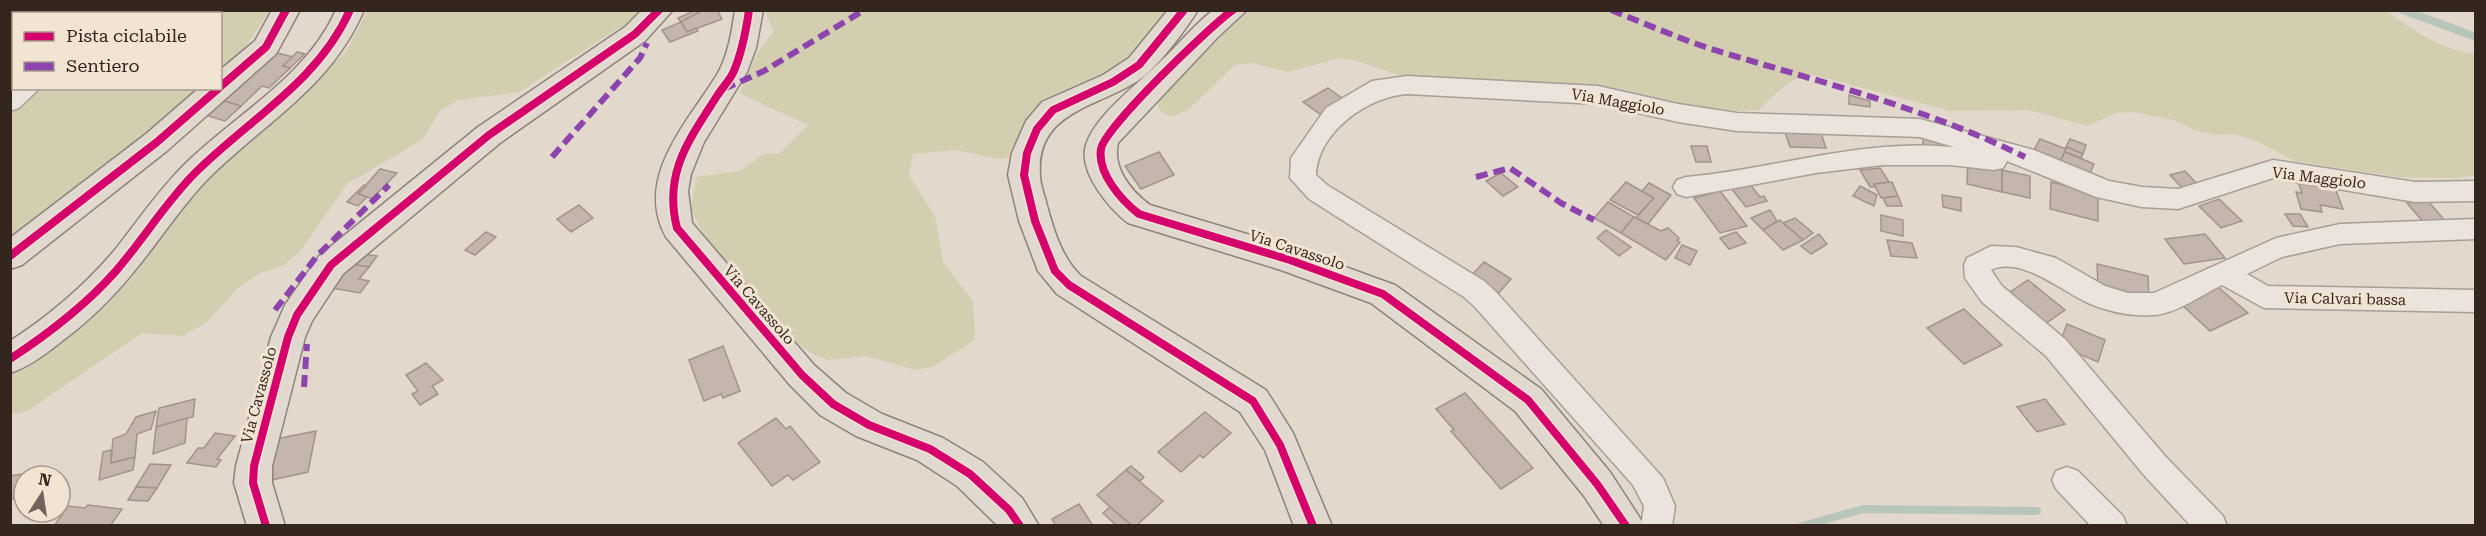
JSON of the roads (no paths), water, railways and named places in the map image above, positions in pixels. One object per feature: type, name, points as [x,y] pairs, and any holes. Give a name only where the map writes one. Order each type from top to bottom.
[{"type":"main road","points":[[222,86],[266,47],[286,10]]},
{"type":"main road","points":[[10,358],[51,333],[77,311],[115,272],[189,179],[316,65],[340,35],[350,10]]},
{"type":"main road","name":"Via Cavassolo","points":[[266,525],[253,483],[254,466],[288,337],[297,315],[318,281],[346,251],[489,135],[635,34],[659,10]]},
{"type":"main road","name":"Via Cavassolo","points":[[749,10],[744,41],[734,71],[688,144],[673,177],[670,198],[677,228],[802,375],[832,404],[869,424],[930,449],[970,474],[1009,510],[1020,525]]},
{"type":"main road","points":[[1184,10],[1139,65],[1113,82],[1053,110],[1037,129],[1027,153],[1024,176],[1035,221],[1055,271],[1069,285],[1253,401],[1265,416],[1286,458],[1313,525]]},
{"type":"main road","name":"Via Cavassolo","points":[[1233,10],[1212,24],[1197,38],[1103,140],[1100,152],[1106,173],[1126,204],[1139,214],[1290,260],[1383,294],[1528,400],[1597,484],[1626,525]]},
{"type":"main road","points":[[10,255],[156,142],[218,90]]},
{"type":"street","name":"Via Maggiolo","points":[[1656,525],[1661,516],[1659,504],[1656,492],[1644,476],[1485,299],[1474,289],[1318,192],[1303,178],[1304,158],[1335,114],[1381,87],[1407,85],[1558,92],[1599,95],[1678,113],[1737,122],[1920,128],[2025,157],[2063,175],[2105,190],[2142,197],[2178,199],[2273,169],[2415,192],[2475,191]]},
{"type":"street","points":[[10,102],[25,90]]},
{"type":"street","points":[[1686,187],[1723,185],[1816,164],[1906,154],[1974,157],[2063,175]]},
{"type":"street","points":[[2212,525],[2154,465],[2056,348],[1992,294],[1979,278],[1977,265],[1991,257],[2016,258],[2046,266],[2097,295],[2128,304],[2157,304],[2276,248],[2340,234],[2475,229]]},
{"type":"street","name":"Via Calvari bassa","points":[[2222,272],[2264,297],[2475,301]]},
{"type":"street","points":[[2067,480],[2112,525]]},
{"type":"waterway","points":[[2403,10],[2476,37]]},
{"type":"waterway","points":[[1802,526],[1864,509],[2037,511]]}]
